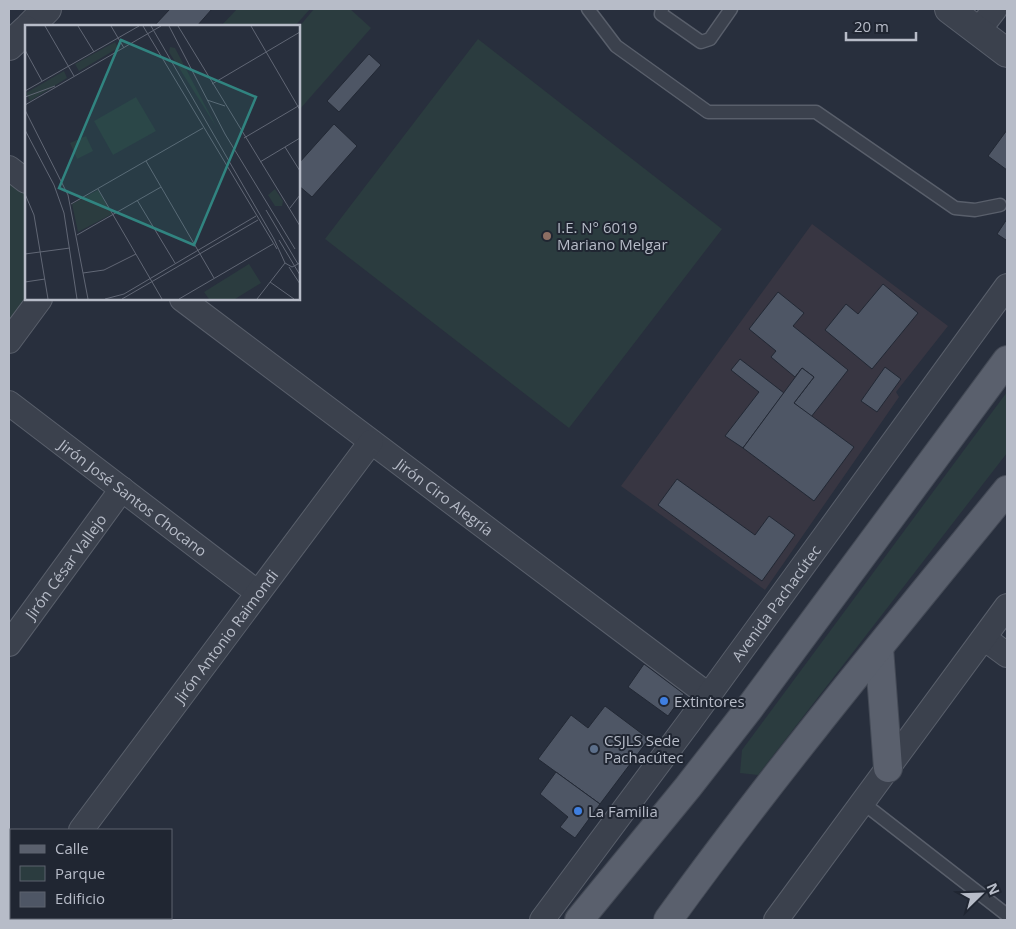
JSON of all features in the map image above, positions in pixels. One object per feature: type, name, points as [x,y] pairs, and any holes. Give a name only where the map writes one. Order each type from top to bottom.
[{"type":"main road","points":[[579,920],[688,787],[748,710],[1007,360]]},
{"type":"main road","points":[[668,920],[726,840],[1007,490]]},
{"type":"main road","points":[[879,648],[888,768]]},
{"type":"main road","points":[[603,920],[688,787]]},
{"type":"main road","points":[[649,920],[726,840]]},
{"type":"street","points":[[31,25],[47,9]]},
{"type":"street","points":[[949,9],[1007,53]]},
{"type":"street","points":[[978,31],[994,9]]},
{"type":"street","points":[[9,46],[25,31]]},
{"type":"street","points":[[9,168],[25,180]]},
{"type":"street","name":"Avenida Pachacútec","points":[[542,920],[1007,286]]},
{"type":"street","points":[[9,341],[39,300]]},
{"type":"street","name":"Jirón Ciro Alegría","points":[[183,300],[708,695]]},
{"type":"street","name":"Jirón José Santos Chocano","points":[[9,403],[258,593]]},
{"type":"street","name":"Jirón Antonio Raimondi","points":[[82,829],[371,442]]},
{"type":"street","name":"Jirón César Vallejo","points":[[9,644],[122,490]]},
{"type":"street","points":[[776,920],[1007,606]]},
{"type":"street","points":[[984,638],[1007,655]]},
{"type":"lane","points":[[588,9],[616,46],[708,112],[816,112],[955,208],[975,210],[1000,205]]},
{"type":"lane","points":[[662,9],[661,14],[701,42],[710,38],[731,9]]},
{"type":"lane","points":[[863,803],[1007,914]]},
{"type":"shaded area","points":[[812,224],[948,326],[896,392],[899,397],[765,590],[621,486]]},
{"type":"green space","points":[[237,9],[310,9],[296,25],[222,25]]},
{"type":"green space","points":[[314,9],[350,9],[371,28],[300,109],[300,26]]},
{"type":"green space","points":[[478,39],[722,229],[569,428],[325,239]]},
{"type":"green space","points":[[9,176],[25,188],[26,300],[9,334]]},
{"type":"green space","points":[[1007,392],[1007,453],[758,775],[740,773],[742,750]]},
{"type":"building","points":[[170,9],[212,9],[198,25],[155,25]]},
{"type":"building","points":[[369,54],[381,65],[339,112],[327,101]]},
{"type":"building","points":[[334,124],[357,146],[312,197],[300,187],[300,162]]},
{"type":"building","points":[[1007,130],[1007,170],[988,156]]},
{"type":"building","points":[[1007,219],[1007,238],[1006,240],[997,234]]},
{"type":"building","points":[[883,284],[918,313],[872,369],[825,330],[846,304],[858,314]]},
{"type":"building","points":[[778,292],[804,313],[793,326],[848,370],[811,417],[794,403],[814,377],[802,368],[795,377],[771,357],[776,351],[749,329]]},
{"type":"building","points":[[740,359],[784,393],[743,448],[725,436],[759,392],[731,370]]},
{"type":"building","points":[[885,367],[901,379],[877,412],[861,401]]},
{"type":"building","points":[[802,368],[814,377],[794,403],[854,447],[814,501],[743,448]]},
{"type":"building","points":[[677,479],[755,535],[769,516],[795,535],[762,581],[658,505]]},
{"type":"building","points":[[644,664],[684,694],[668,716],[628,687]]},
{"type":"building","name":"CSJLS Sede Pachacútec","points":[[605,706],[649,739],[600,804],[538,759],[571,715],[588,728]]},
{"type":"building","name":"La Familia","points":[[556,772],[600,804],[575,838],[560,827],[568,817],[540,794]]},
{"type":"place","name":"I.E. N° 6019 Mariano Melgar","points":[[547,236]]},
{"type":"place","name":"Extintores","points":[[664,701]]},
{"type":"place","name":"CSJLS Sede Pachacútec","points":[[594,749]]},
{"type":"place","name":"La Familia","points":[[578,811]]}]
